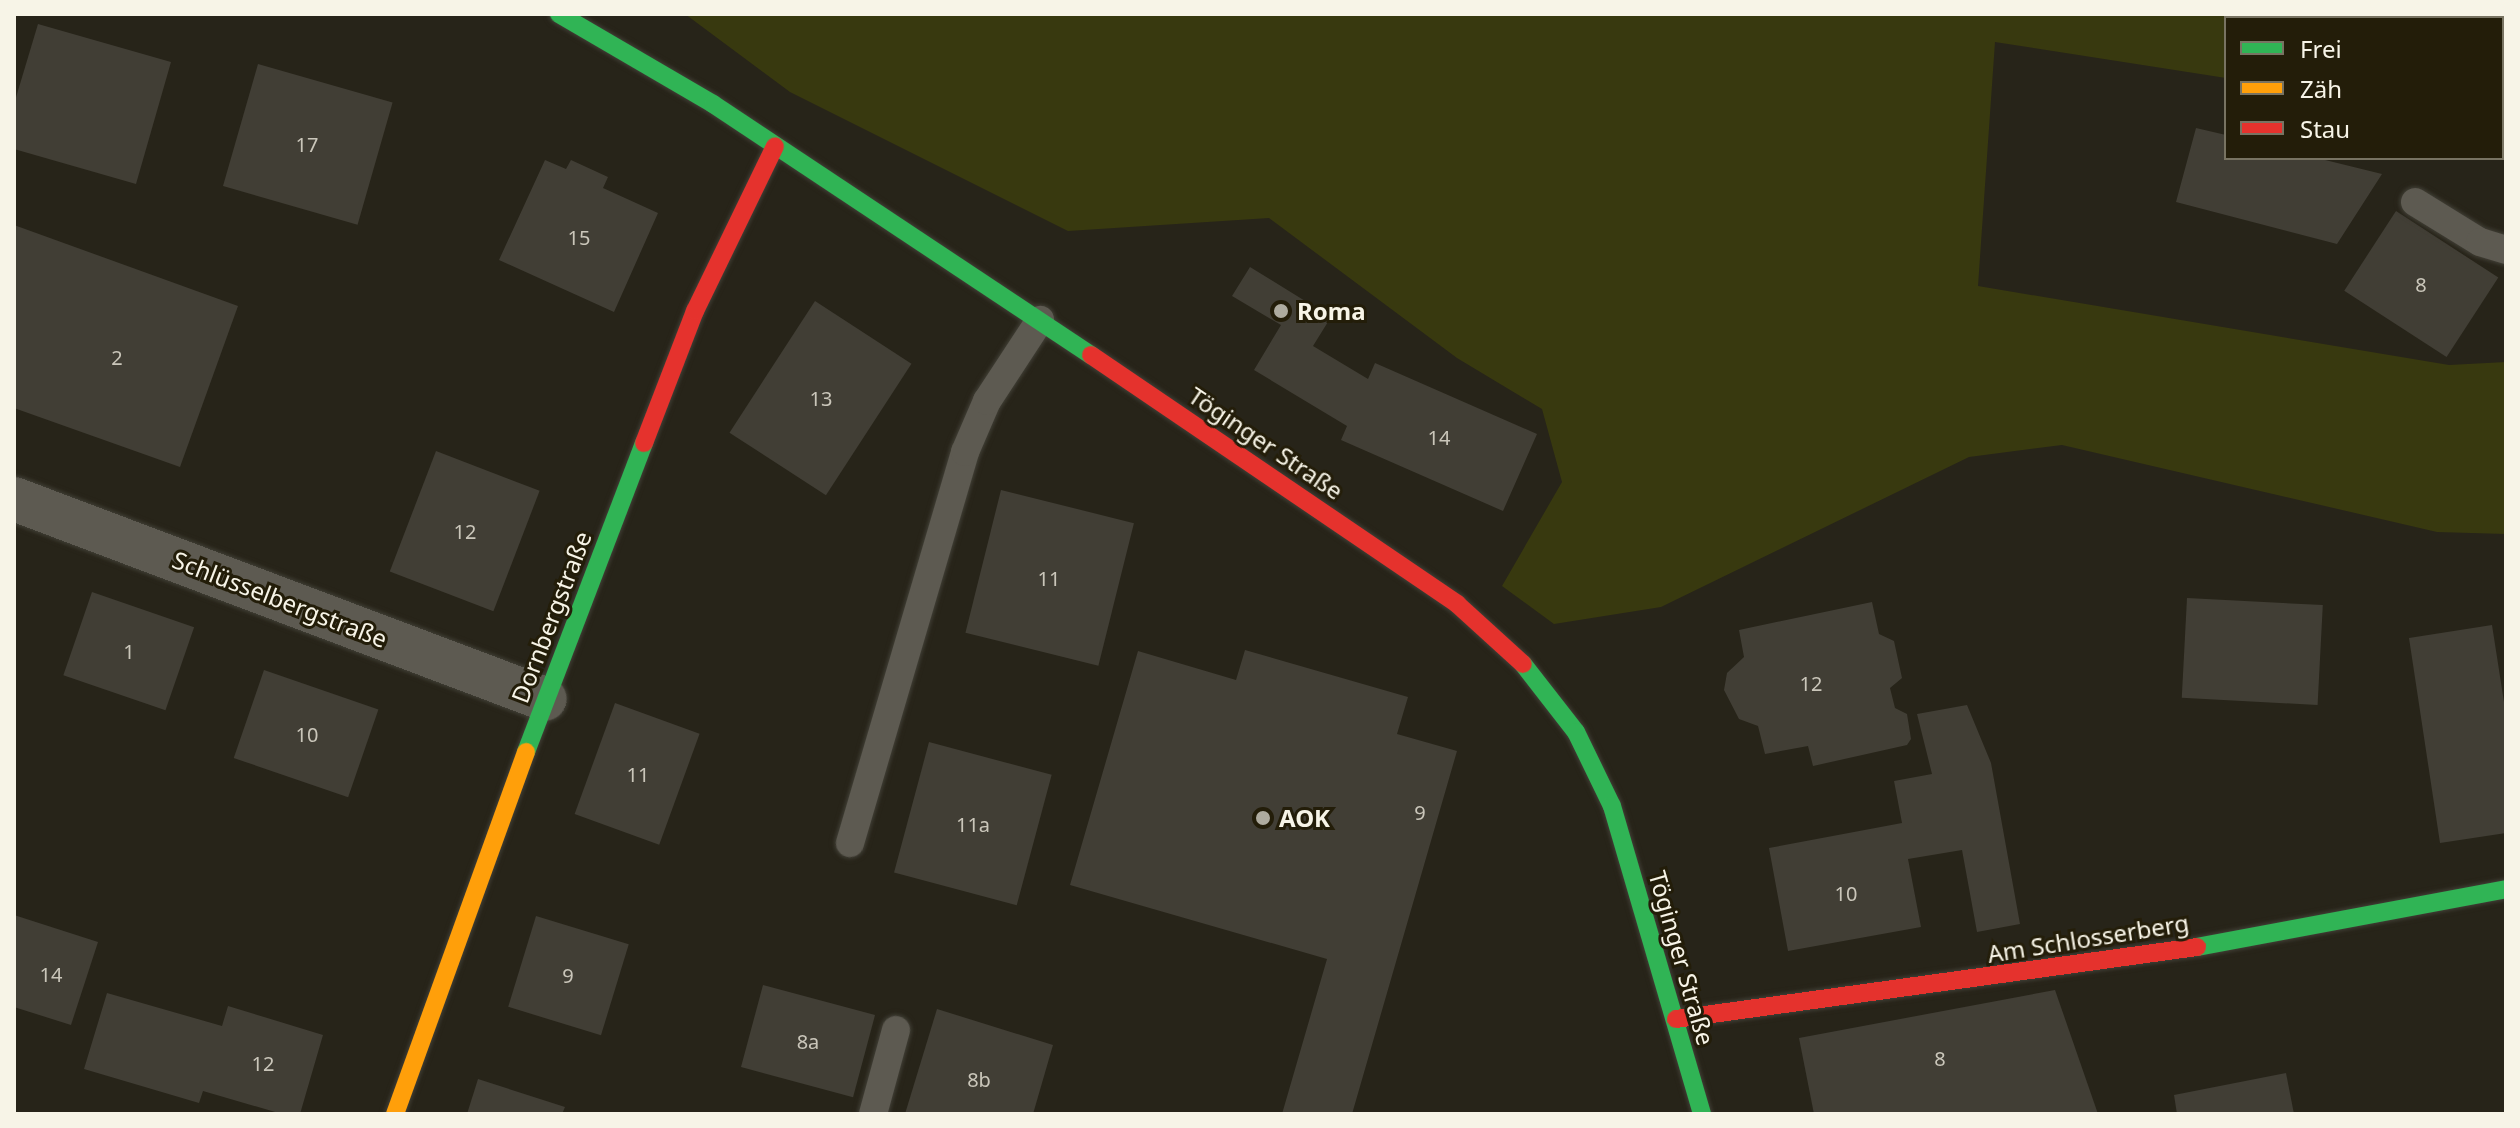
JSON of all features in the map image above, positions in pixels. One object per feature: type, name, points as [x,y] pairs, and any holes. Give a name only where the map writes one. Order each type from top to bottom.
[{"type":"street","name":"Töginger Straße","points":[[559,14],[713,104],[1040,320],[1415,574],[1519,659],[1576,732],[1612,806],[1702,1114]]},
{"type":"street","name":"Dornbergstraße","points":[[395,1114],[545,699],[695,311],[775,146]]},
{"type":"street","name":"Schlüsselbergstraße","points":[[14,499],[545,699]]},
{"type":"street","name":"Am Schlosserberg","points":[[1676,1019],[2130,959],[2506,889]]},
{"type":"lane","points":[[2415,202],[2480,242],[2506,250]]},
{"type":"lane","points":[[850,843],[965,452],[987,401],[1040,320]]},
{"type":"lane","points":[[873,1114],[896,1030]]},
{"type":"shaded area","points":[[685,14],[2506,14],[2504,46],[2504,16],[2224,16],[2224,78],[1995,42],[1978,286],[2449,365],[2506,362],[2506,534],[2437,532],[2062,445],[1969,457],[1661,607],[1554,624],[1502,586],[1562,482],[1542,409],[1457,358],[1269,218],[1068,231],[790,92]]},
{"type":"building","points":[[38,24],[171,62],[136,184],[14,149],[14,104]]},
{"type":"building","points":[[258,64],[393,103],[358,225],[223,186]]},
{"type":"building","points":[[2196,128],[2224,135],[2224,160],[2325,160],[2382,174],[2337,244],[2176,202]]},
{"type":"building","points":[[545,160],[566,169],[571,160],[608,177],[603,188],[658,213],[614,312],[499,260]]},
{"type":"building","points":[[2396,211],[2498,277],[2447,357],[2344,291]]},
{"type":"building","points":[[14,225],[238,306],[180,467],[14,408]]},
{"type":"building","points":[[1250,267],[1331,317],[1313,346],[1368,379],[1375,363],[1537,434],[1503,511],[1341,440],[1347,426],[1254,370],[1281,325],[1232,296]]},
{"type":"building","points":[[815,301],[911,364],[826,495],[729,433]]},
{"type":"building","points":[[436,451],[540,491],[493,611],[390,571]]},
{"type":"building","points":[[1001,490],[1134,523],[1098,666],[965,633]]},
{"type":"building","points":[[92,592],[194,627],[165,710],[63,675]]},
{"type":"building","points":[[2187,598],[2323,605],[2318,705],[2182,698]]},
{"type":"building","points":[[1872,602],[1879,634],[1894,641],[1902,678],[1890,688],[1895,708],[1907,714],[1911,739],[1907,745],[1813,766],[1808,746],[1765,754],[1758,726],[1739,719],[1724,690],[1727,673],[1744,657],[1739,630]]},
{"type":"building","points":[[2492,625],[2506,715],[2506,833],[2440,843],[2409,638]]},
{"type":"building","name":"AOK","points":[[1245,650],[1408,697],[1397,734],[1457,751],[1352,1114],[1282,1114],[1327,959],[1070,885],[1138,651],[1236,680]]},
{"type":"building","points":[[264,670],[378,709],[348,797],[234,758]]},
{"type":"building","points":[[615,703],[700,734],[659,845],[575,814]]},
{"type":"building","points":[[1967,705],[1991,763],[2020,924],[1977,932],[1962,850],[1908,859],[1921,927],[1788,951],[1769,848],[1902,823],[1894,781],[1932,774],[1917,714]]},
{"type":"building","points":[[929,742],[1052,775],[1017,905],[894,872]]},
{"type":"building","points":[[14,915],[98,942],[71,1025],[14,1007]]},
{"type":"building","points":[[536,916],[629,944],[601,1035],[508,1007]]},
{"type":"building","points":[[763,985],[875,1015],[853,1097],[741,1067]]},
{"type":"building","points":[[2055,990],[2098,1114],[1814,1114],[1799,1038]]},
{"type":"building","points":[[107,993],[222,1026],[228,1006],[323,1035],[300,1114],[282,1114],[203,1091],[199,1103],[84,1069]]},
{"type":"building","points":[[937,1009],[1053,1045],[1033,1114],[905,1114]]},
{"type":"building","points":[[2286,1073],[2294,1114],[2177,1114],[2174,1095]]},
{"type":"building","points":[[478,1079],[565,1107],[562,1114],[467,1114]]},
{"type":"traffic: fast","points":[[559,14],[713,104],[1091,355]]},
{"type":"traffic: fast","points":[[526,752],[644,443]]},
{"type":"traffic: fast","points":[[1523,664],[1576,732],[1612,806],[1702,1114]]},
{"type":"traffic: fast","points":[[2197,947],[2506,889]]},
{"type":"traffic: slow","points":[[395,1114],[526,752]]},
{"type":"traffic: jam","points":[[644,443],[695,311],[775,146]]},
{"type":"traffic: jam","points":[[1091,355],[1457,604],[1523,664]]},
{"type":"traffic: jam","points":[[1676,1019],[2197,947]]},
{"type":"place","name":"Roma","points":[[1281,311]]},
{"type":"place","name":"AOK","points":[[1263,818]]}]
